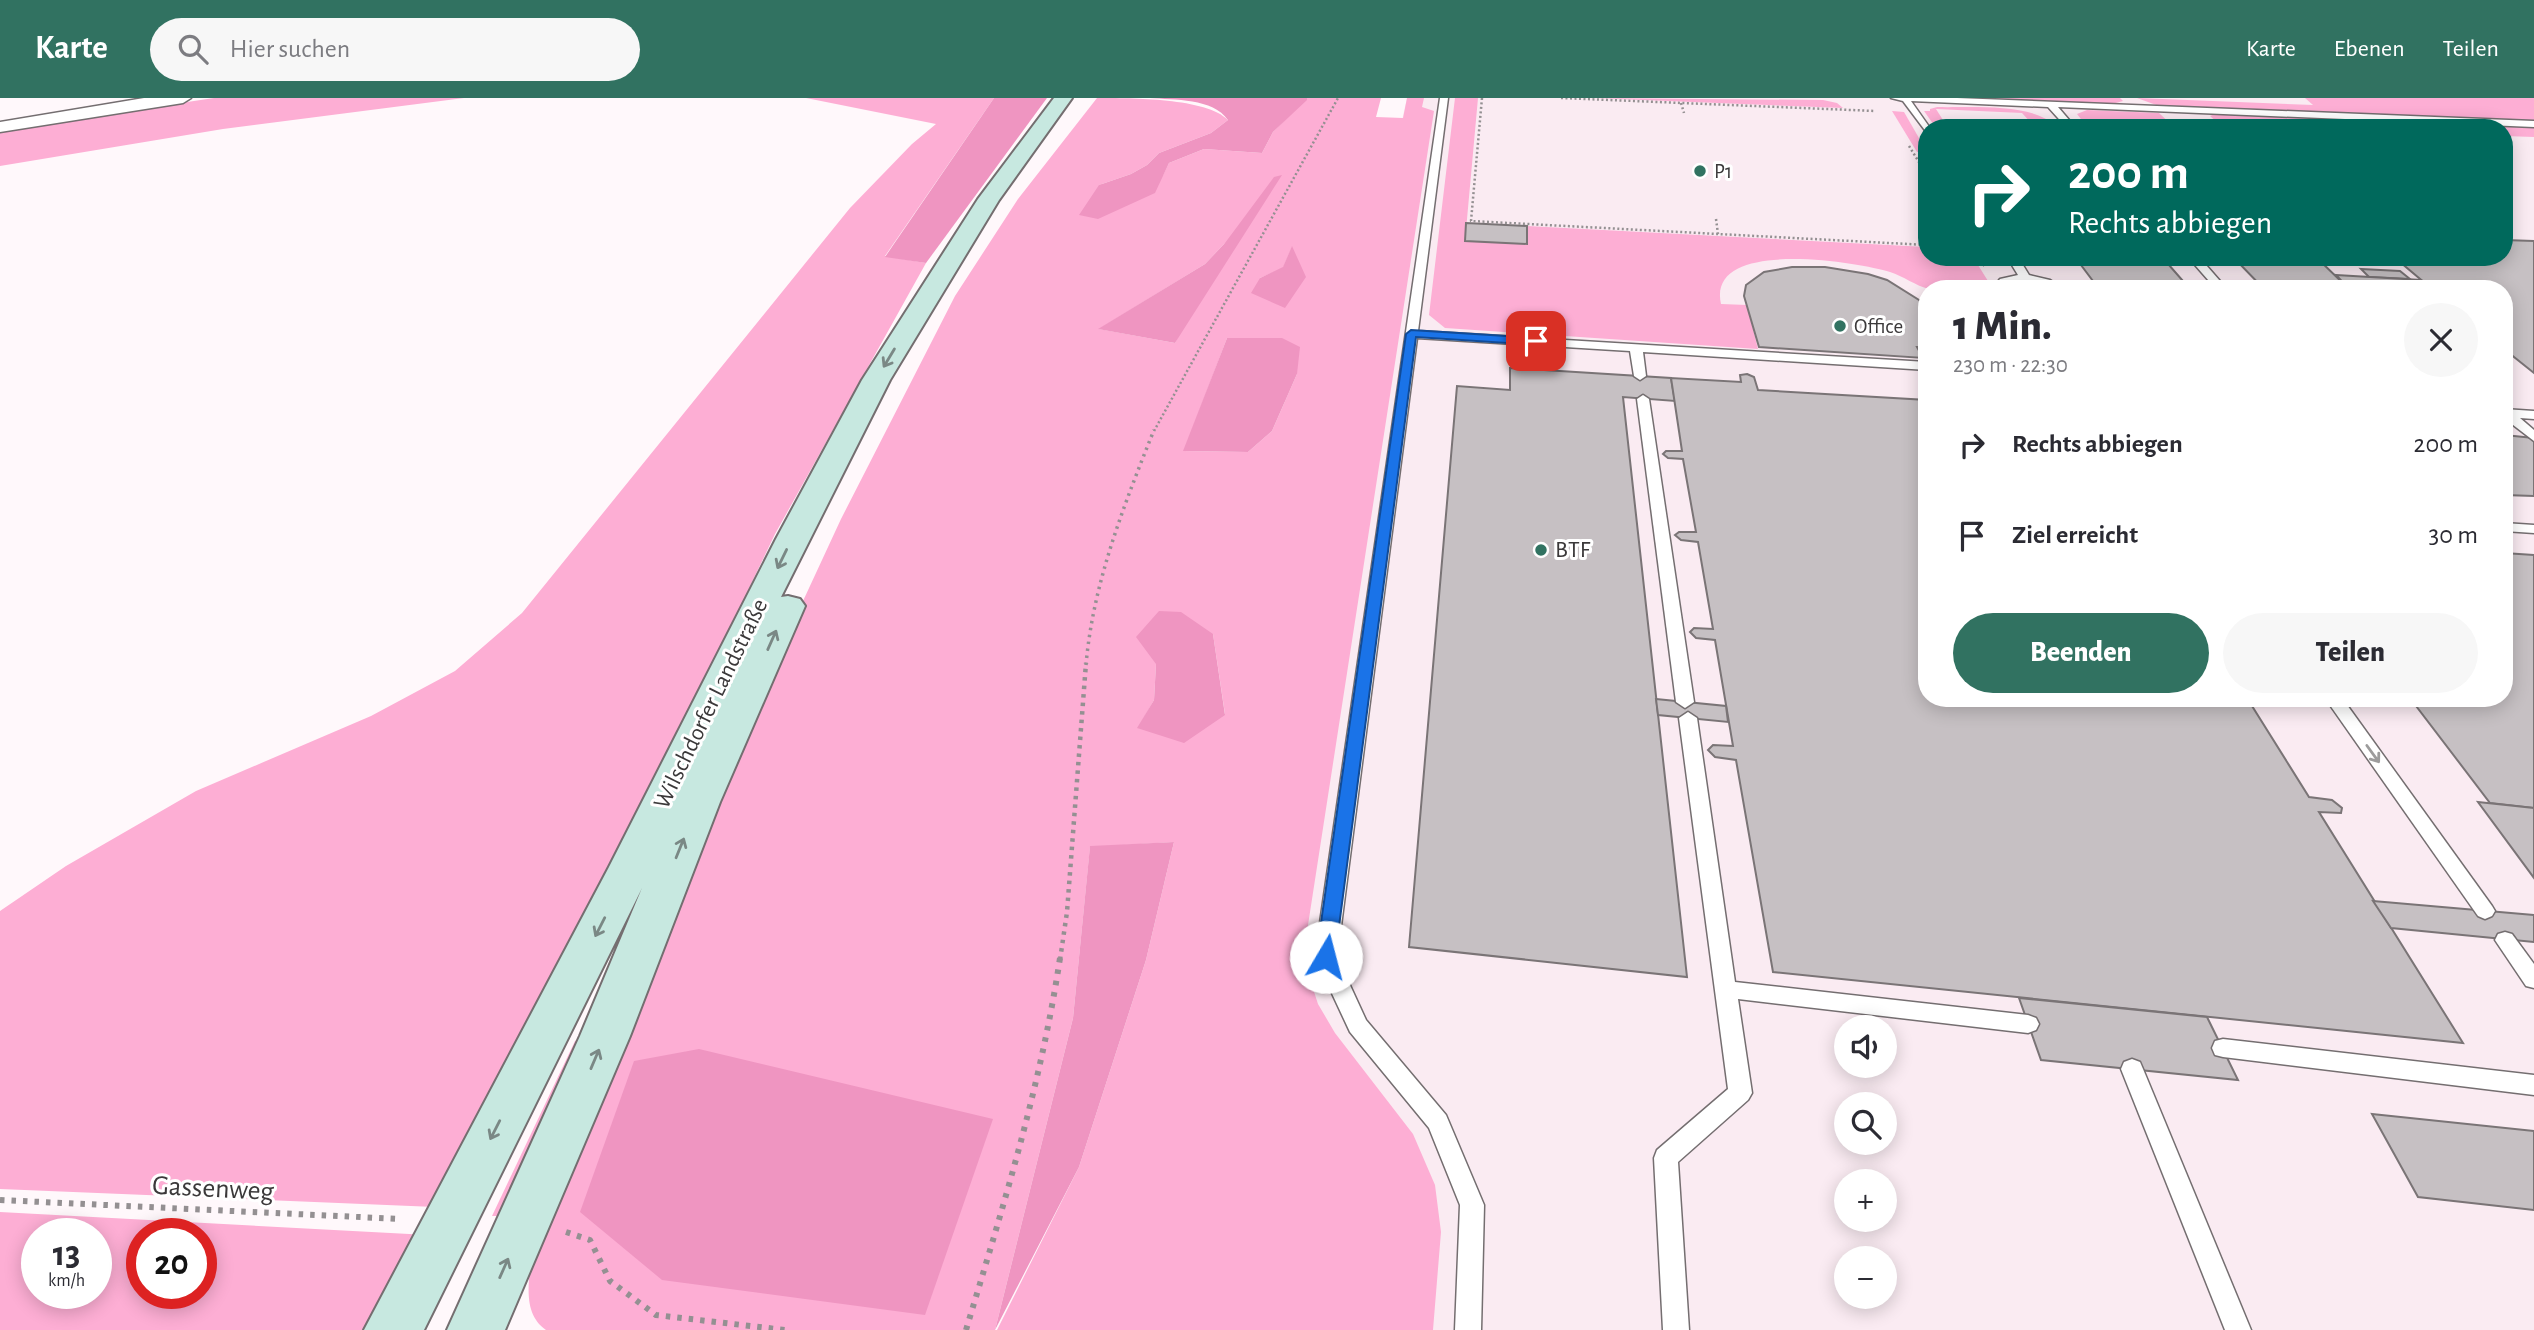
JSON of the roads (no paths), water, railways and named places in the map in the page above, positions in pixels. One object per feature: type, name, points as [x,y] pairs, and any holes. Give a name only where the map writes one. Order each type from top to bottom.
[{"type":"main road","name":"Wilschdorfer Landstraße","points":[[394,1330],[631,867],[792,538],[876,380],[989,199],[1072,102]]},
{"type":"main road","name":"Wilschdorfer Landstraße","points":[[476,1330],[605,1036],[699,802],[795,590],[926,334],[1015,187],[1072,102]]},
{"type":"street","points":[[0,127],[183,98]]},
{"type":"lane","points":[[1444,98],[1326,957],[1358,1026],[1438,1122],[1472,1205],[1468,1330]]},
{"type":"lane","points":[[1895,98],[2413,119]]},
{"type":"lane","points":[[1905,98],[1919,119]]},
{"type":"lane","points":[[2050,104],[2064,119]]},
{"type":"lane","points":[[2513,123],[2534,124]]},
{"type":"lane","points":[[2018,266],[2025,278]]},
{"type":"lane","points":[[2201,266],[2214,280]]},
{"type":"lane","points":[[2011,280],[2034,280]]},
{"type":"lane","points":[[1411,334],[1918,365]]},
{"type":"lane","points":[[1636,348],[1640,376]]},
{"type":"lane","points":[[1643,398],[1741,1093],[1666,1158],[1676,1330]]},
{"type":"lane","points":[[2513,414],[2534,415]]},
{"type":"lane","points":[[2513,420],[2534,437]]},
{"type":"lane","points":[[2513,528],[2534,529]]},
{"type":"lane","points":[[2339,707],[2485,911]]},
{"type":"lane","points":[[2505,940],[2534,980]]},
{"type":"lane","points":[[1726,989],[2028,1024]]},
{"type":"lane","points":[[2223,1048],[2534,1085]]},
{"type":"lane","points":[[2132,1069],[2238,1330]]},
{"type":"place","name":"P1","points":[[1700,171]]},
{"type":"place","name":"Office","points":[[1840,326]]},
{"type":"place","name":"BTF","points":[[1541,550]]}]
